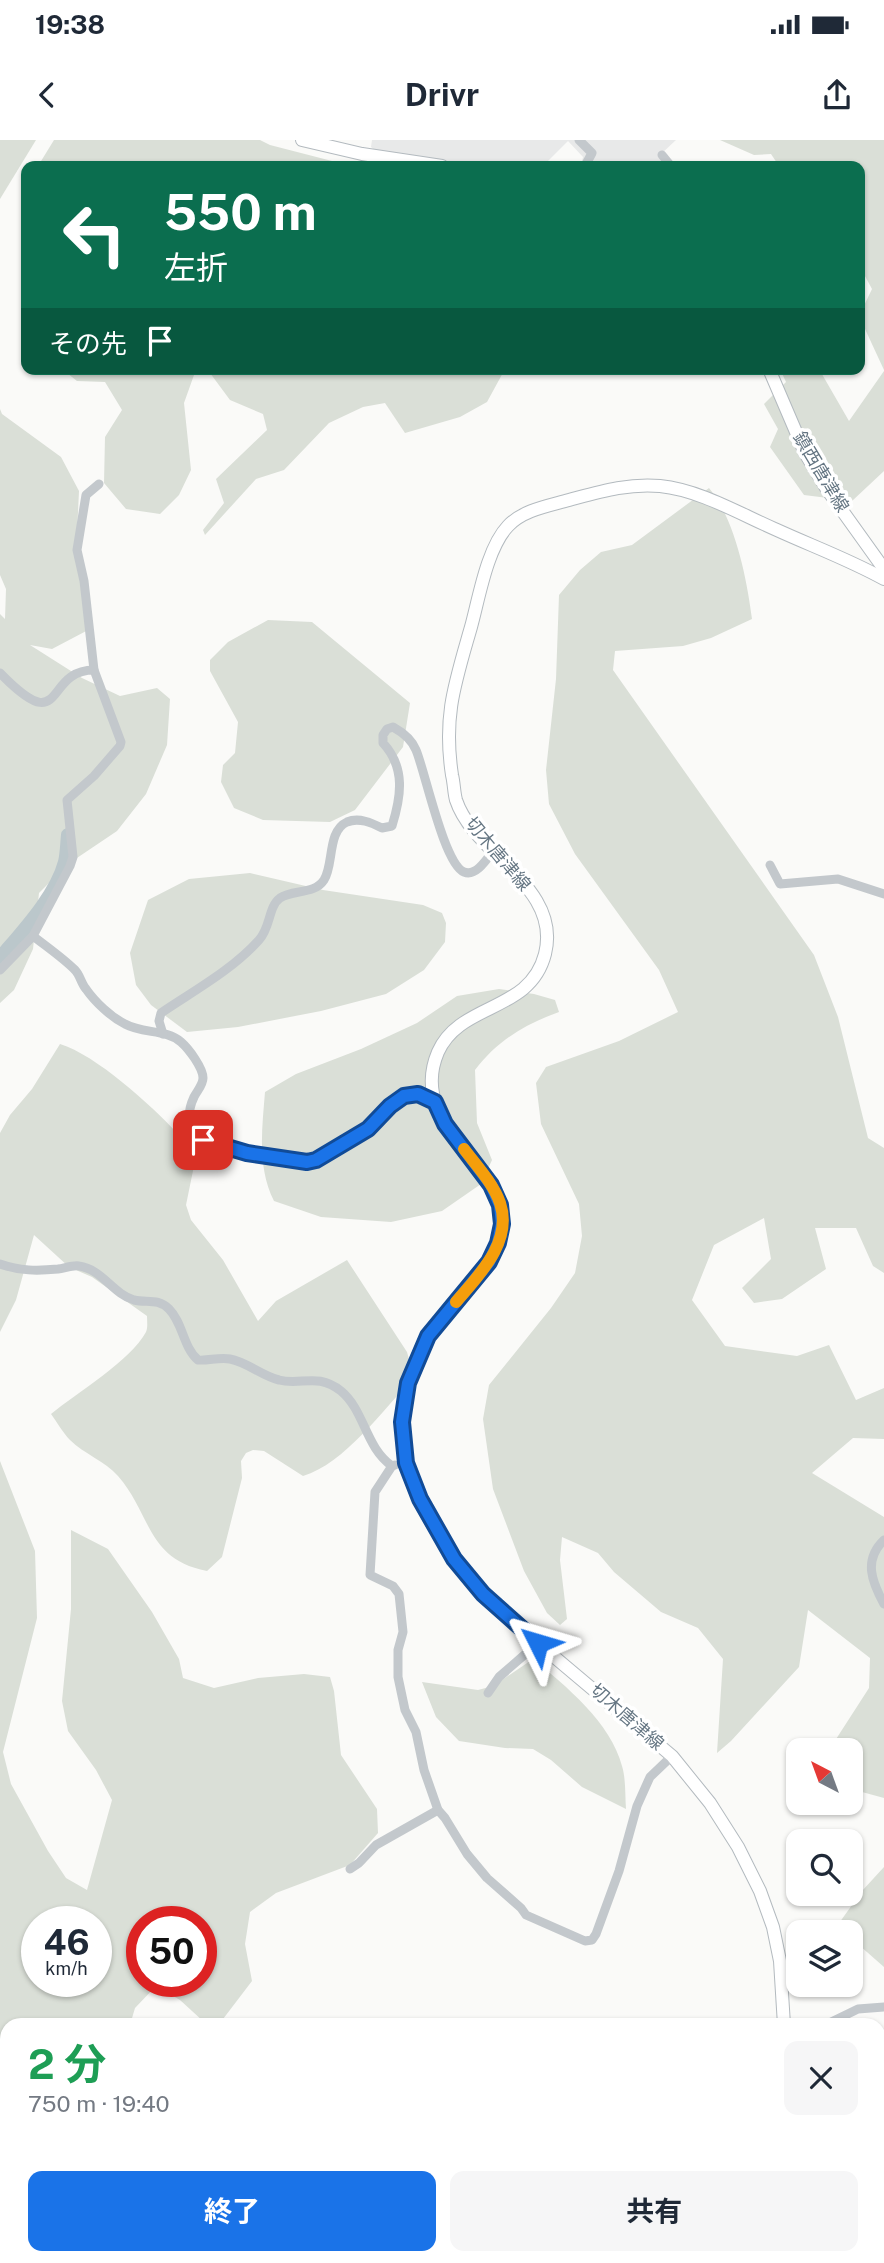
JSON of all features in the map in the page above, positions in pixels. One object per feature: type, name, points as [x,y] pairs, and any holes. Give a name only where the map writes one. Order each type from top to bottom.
[{"type":"main road","points":[[303,140],[362,154],[409,161]]},
{"type":"main road","name":"鎮西唐津線","points":[[772,375],[805,453],[826,488],[884,569]]},
{"type":"main road","name":"切木唐津線","points":[[784,2018],[780,1961],[773,1927],[761,1891],[738,1847],[710,1803],[672,1756],[483,1594],[454,1559],[420,1499],[406,1463],[402,1422],[408,1383],[416,1360],[428,1336],[489,1262],[498,1243],[502,1224],[500,1205],[491,1185],[445,1124],[435,1102],[431,1079],[437,1055],[448,1035],[464,1022],[527,987],[545,956],[548,938],[540,905],[468,821],[457,802],[450,761],[449,717],[450,704],[488,564],[505,528],[517,518],[537,509],[614,488],[665,486],[701,497],[884,579]]},
{"type":"street","points":[[579,140],[592,153],[588,161]]},
{"type":"street","points":[[662,155],[667,161]]},
{"type":"street","points":[[0,970],[33,936],[71,866],[73,857],[67,800],[94,776],[121,742],[94,670],[84,581],[77,550],[86,495],[99,484]]},
{"type":"street","points":[[0,673],[28,699],[39,703],[47,702],[76,673],[94,670]]},
{"type":"street","points":[[163,1034],[159,1021],[161,1013],[239,961],[268,929],[276,902],[283,896],[311,890],[325,879],[335,839],[341,827],[348,822],[368,821],[382,828],[392,826],[400,799],[398,769],[392,752],[383,743],[383,735],[387,729],[393,727],[401,731],[416,747],[429,796],[455,864],[464,872],[472,872],[482,865],[493,851]]},
{"type":"street","points":[[770,865],[780,884],[838,879],[884,894]]},
{"type":"street","points":[[33,936],[76,971],[86,989],[125,1024],[144,1032],[163,1034],[179,1040],[189,1051],[203,1075],[203,1082],[193,1099],[190,1126],[194,1134],[203,1140],[219,1146],[307,1162],[316,1160],[368,1129],[404,1096],[418,1094],[435,1102]]},
{"type":"street","points":[[0,1264],[27,1271],[79,1266],[93,1271],[125,1296],[134,1300],[157,1301],[169,1309],[192,1355],[198,1360],[231,1359],[276,1379],[288,1382],[311,1379],[341,1391],[353,1406],[382,1459],[392,1466]]},
{"type":"street","points":[[406,1463],[392,1466],[375,1492],[370,1575],[393,1586],[399,1594],[403,1632],[398,1650],[398,1676],[405,1710],[416,1732],[424,1770],[438,1810],[467,1854],[487,1878],[526,1915],[585,1941],[592,1940],[619,1871],[636,1806],[650,1777],[672,1756]]},
{"type":"street","points":[[884,1540],[873,1556],[870,1569],[873,1584],[884,1604]]},
{"type":"street","points":[[488,1693],[499,1677],[538,1643]]},
{"type":"street","points":[[350,1869],[376,1845],[438,1810]]},
{"type":"street","points":[[839,2018],[858,2009],[884,2007]]},
{"type":"shaded area","points":[[0,140],[36,140],[21,161],[0,199]]},
{"type":"shaded area","points":[[54,140],[260,140],[332,161],[41,161]]},
{"type":"shaded area","points":[[372,140],[676,140],[660,155],[664,161],[582,161],[583,157],[568,141],[548,161],[439,161],[377,152],[371,147]]},
{"type":"shaded area","points":[[720,140],[884,140],[884,370],[865,329],[865,304],[872,289],[865,276],[865,161],[776,161],[771,154],[754,155]]},
{"type":"shaded area","points":[[884,371],[884,471],[852,501],[804,495],[770,447],[778,429],[764,404],[786,382],[783,375],[822,375],[849,421]]},
{"type":"shaded area","points":[[70,375],[194,375],[184,403],[191,470],[179,495],[160,514],[126,509],[104,483],[105,437],[122,410],[105,382],[77,381]]},
{"type":"shaded area","points":[[211,375],[502,375],[487,402],[460,417],[405,433],[385,403],[363,407],[329,423],[284,470],[256,479],[205,535],[203,530],[224,503],[216,479],[267,430],[263,414],[230,400]]},
{"type":"shaded area","points":[[0,409],[2,414],[61,457],[79,491],[76,554],[90,629],[52,649],[30,645],[82,678],[120,696],[157,688],[170,699],[167,745],[146,794],[117,831],[68,864],[39,893],[33,949],[14,990],[0,1003],[0,614],[5,619],[6,589],[0,575]]},
{"type":"shaded area","points":[[709,488],[726,516],[743,568],[752,619],[711,638],[683,646],[615,651],[613,670],[814,955],[838,1017],[868,1138],[884,1148],[884,1273],[873,1266],[856,1228],[815,1228],[826,1269],[782,1299],[754,1303],[742,1288],[771,1259],[764,1218],[714,1245],[692,1300],[725,1346],[797,1356],[829,1345],[856,1400],[884,1388],[884,1439],[853,1438],[812,1473],[884,1517],[884,1798],[863,1792],[863,1738],[837,1738],[869,1688],[870,1658],[808,1610],[799,1667],[717,1753],[723,1659],[698,1628],[661,1612],[614,1572],[598,1553],[562,1537],[560,1560],[567,1619],[560,1625],[547,1613],[524,1571],[493,1489],[483,1419],[489,1385],[551,1308],[575,1273],[582,1236],[579,1204],[541,1124],[536,1083],[546,1067],[619,1041],[678,1012],[659,970],[575,854],[549,804],[546,770],[556,679],[559,595],[580,570],[601,552],[632,545]]},
{"type":"shaded area","points":[[268,620],[312,622],[410,703],[403,747],[355,810],[330,822],[263,820],[234,808],[221,782],[223,765],[235,753],[238,722],[210,671],[210,660],[228,642]]},
{"type":"shaded area","points":[[250,873],[323,890],[423,905],[442,913],[446,923],[445,942],[424,970],[386,994],[321,1011],[238,1027],[187,1032],[151,1005],[136,985],[130,953],[148,900],[189,879]]},
{"type":"shaded area","points":[[499,989],[555,1000],[559,1012],[512,1035],[493,1050],[475,1070],[477,1123],[492,1160],[481,1184],[442,1211],[391,1222],[321,1217],[274,1201],[263,1161],[265,1092],[296,1074],[361,1049],[417,1023],[457,996]]},
{"type":"shaded area","points":[[60,1044],[90,1059],[122,1082],[180,1136],[195,1161],[186,1205],[191,1220],[223,1260],[258,1321],[276,1301],[347,1260],[407,1352],[414,1377],[363,1434],[318,1470],[303,1476],[264,1451],[253,1450],[246,1453],[241,1461],[242,1478],[222,1557],[207,1571],[172,1557],[161,1546],[118,1476],[70,1440],[51,1414],[103,1376],[139,1343],[146,1332],[147,1316],[92,1277],[69,1267],[34,1235],[16,1300],[0,1332],[0,1133]]},
{"type":"shaded area","points":[[0,1461],[35,1551],[37,1618],[3,1752],[11,1784],[66,1878],[87,1890],[112,1800],[96,1770],[68,1731],[62,1701],[71,1609],[71,1530],[108,1549],[152,1612],[179,1659],[183,1678],[214,1688],[258,1678],[304,1674],[330,1677],[341,1755],[377,1809],[378,1833],[350,1865],[276,1893],[250,1912],[245,1944],[252,1981],[224,2018],[200,2018],[175,1997],[217,1997],[217,1906],[126,1906],[126,1997],[146,1997],[135,2008],[132,2018],[0,2018]]},
{"type":"shaded area","points":[[533,1659],[586,1706],[608,1735],[623,1771],[626,1809],[582,1787],[551,1760],[533,1749],[459,1741],[436,1717],[422,1682],[478,1690],[493,1686]]},
{"type":"shaded area","points":[[884,1867],[884,1967],[863,1949],[863,1920],[841,1920],[851,1906],[863,1906],[863,1890]]},
{"type":"waterway","points":[[0,958],[54,888],[65,862],[68,835]]},
{"type":"slow traffic","points":[[456,1302],[489,1262],[498,1243],[502,1224],[500,1205],[491,1185],[464,1149]]},
{"type":"route","points":[[203,1140],[247,1153],[307,1162],[316,1160],[368,1129],[404,1096],[418,1094],[435,1102],[445,1124],[491,1185],[500,1205],[502,1224],[498,1243],[489,1262],[428,1336],[416,1360],[408,1383],[402,1422],[406,1463],[420,1499],[454,1559],[483,1594],[538,1643]]}]
